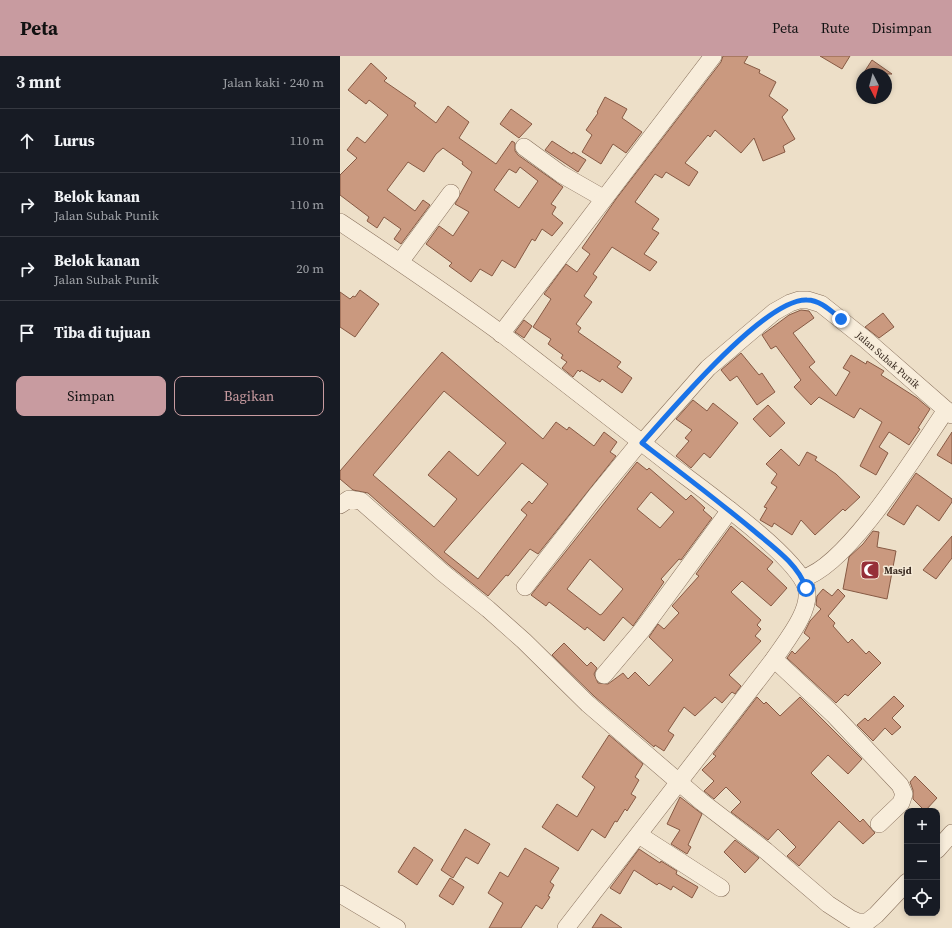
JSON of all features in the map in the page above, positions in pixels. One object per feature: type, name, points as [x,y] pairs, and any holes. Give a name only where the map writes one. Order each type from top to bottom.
[{"type":"street","points":[[501,334],[603,198],[660,127],[713,56]]},
{"type":"street","points":[[524,147],[561,174],[603,198]]},
{"type":"street","points":[[400,262],[451,193]]},
{"type":"street","points":[[340,222],[400,262],[501,334],[730,510],[776,549],[803,578],[808,596],[806,606],[796,626],[774,659],[566,928]]},
{"type":"street","name":"Jalan Subak Punik","points":[[525,587],[595,496],[641,442],[708,368],[774,312],[790,302],[808,300],[821,304],[865,339],[949,412]]},
{"type":"street","points":[[803,578],[818,572],[829,564],[847,545],[889,493],[949,412]]},
{"type":"street","points":[[340,505],[349,499],[361,500],[443,573],[494,614],[588,704],[679,782],[744,836],[789,870],[828,904],[858,922],[867,922],[871,920],[904,885]]},
{"type":"street","points":[[604,675],[642,630],[730,510]]},
{"type":"street","points":[[774,659],[834,715],[900,786],[904,794],[901,803],[879,824]]},
{"type":"street","points":[[940,847],[952,833]]},
{"type":"street","points":[[639,835],[721,888]]},
{"type":"street","points":[[340,894],[397,928]]},
{"type":"building","points":[[723,56],[748,56],[744,63],[760,70],[759,73],[776,82],[769,96],[788,110],[782,117],[795,139],[783,146],[785,152],[763,161],[754,138],[741,153],[715,130],[710,137],[708,135],[685,163],[698,172],[689,186],[666,172],[662,178],[655,174],[635,202],[659,219],[652,229],[659,233],[644,254],[657,262],[650,271],[612,247],[593,274],[597,277],[584,296],[592,302],[576,324],[581,328],[578,332],[621,362],[617,367],[632,378],[622,393],[602,379],[600,382],[581,370],[580,372],[578,370],[573,377],[562,368],[567,362],[561,358],[563,355],[548,344],[551,339],[533,327],[551,299],[544,294],[566,264],[577,272],[590,254],[582,248],[616,199],[721,62]]},
{"type":"building","points":[[820,56],[850,56],[842,69]]},
{"type":"building","points":[[872,60],[883,68],[867,68]]},
{"type":"building","points":[[371,63],[387,78],[384,81],[416,103],[414,106],[436,123],[448,106],[469,122],[459,138],[496,164],[512,141],[515,143],[515,151],[518,155],[563,187],[551,204],[556,207],[552,214],[563,223],[552,236],[542,229],[535,241],[532,239],[515,268],[502,260],[492,276],[480,269],[471,282],[449,266],[452,263],[426,244],[439,226],[453,236],[469,212],[455,204],[472,172],[462,164],[463,162],[443,148],[436,154],[424,172],[408,162],[387,190],[415,211],[423,200],[430,205],[401,244],[394,239],[401,229],[384,217],[377,228],[367,221],[369,217],[340,195],[340,175],[357,158],[347,150],[357,137],[365,143],[388,115],[369,100],[366,104],[348,90]],"holes":[[[520,167],[538,181],[519,208],[494,190],[509,169],[516,173]]]},
{"type":"building","points":[[605,97],[627,109],[622,118],[642,132],[626,153],[613,144],[601,164],[582,152],[592,135],[586,130],[598,113],[597,112]]},
{"type":"building","points":[[511,109],[532,124],[519,138],[500,124]]},
{"type":"building","points":[[552,141],[572,154],[573,152],[586,160],[578,172],[545,150]]},
{"type":"building","points":[[360,290],[379,304],[355,337],[340,327],[340,292],[350,299],[353,296],[355,297]]},
{"type":"building","points":[[801,310],[809,311],[814,318],[793,333],[815,362],[809,367],[836,396],[850,372],[843,368],[851,355],[866,364],[867,361],[884,371],[881,375],[917,398],[930,409],[918,428],[920,429],[909,445],[889,432],[879,447],[888,453],[876,475],[860,466],[882,422],[860,408],[854,418],[819,397],[811,405],[794,387],[801,380],[776,346],[771,349],[762,335],[789,315]]},
{"type":"building","points":[[883,313],[894,327],[879,338],[865,327]]},
{"type":"building","points":[[524,320],[532,326],[524,338],[515,332]]},
{"type":"building","points":[[442,352],[543,439],[556,422],[567,430],[569,427],[594,446],[604,432],[617,442],[610,452],[616,456],[538,554],[530,549],[508,576],[506,575],[488,596],[449,565],[368,493],[353,490],[340,479],[340,471]],"holes":[[[444,391],[506,443],[478,476],[449,451],[428,475],[457,499],[434,527],[373,475]],[[522,463],[548,484],[532,504],[529,501],[521,510],[527,515],[478,579],[444,552]]]},
{"type":"building","points":[[741,353],[759,375],[762,373],[775,392],[757,405],[737,376],[730,381],[721,370]]},
{"type":"building","points":[[693,400],[707,411],[713,403],[738,423],[710,458],[704,453],[691,468],[676,456],[689,441],[685,438],[692,430],[676,419]]},
{"type":"building","points":[[768,405],[785,423],[770,437],[753,419]]},
{"type":"building","points":[[952,432],[952,464],[937,455]]},
{"type":"building","points":[[781,449],[799,466],[807,452],[817,457],[815,460],[836,474],[860,497],[845,511],[843,509],[815,535],[801,520],[792,535],[774,523],[772,527],[760,520],[767,508],[764,507],[777,487],[771,483],[777,474],[766,464]]},
{"type":"building","points":[[637,462],[647,470],[649,468],[686,500],[691,495],[705,508],[703,510],[712,518],[681,560],[679,559],[661,579],[664,582],[633,626],[623,617],[604,641],[587,627],[585,630],[549,602],[546,606],[531,595]],"holes":[[[651,492],[674,512],[660,528],[637,509]],[[590,559],[623,589],[600,615],[567,589]]]},
{"type":"building","points":[[916,473],[952,499],[952,502],[939,521],[917,505],[904,525],[887,515]]},
{"type":"building","points":[[731,526],[773,562],[767,569],[787,588],[771,606],[742,581],[731,592],[761,620],[757,625],[761,629],[755,636],[761,641],[729,675],[741,686],[735,694],[732,692],[722,703],[715,697],[695,716],[684,707],[668,731],[674,735],[664,751],[655,745],[654,747],[595,697],[552,655],[564,643],[587,666],[591,662],[597,668],[594,674],[598,683],[608,684],[623,673],[628,679],[635,672],[649,686],[673,660],[649,637],[658,624],[664,629],[679,613],[672,606],[699,576],[696,574]]},
{"type":"building","name":"Masjd","points":[[873,531],[879,532],[877,547],[896,551],[887,599],[843,589],[849,557],[863,544]]},
{"type":"building","points":[[952,536],[952,558],[936,579],[923,570]]},
{"type":"building","points":[[823,589],[832,596],[838,589],[845,596],[828,616],[835,623],[833,626],[848,643],[852,639],[866,654],[869,651],[881,663],[848,696],[845,694],[836,703],[787,658],[792,651],[795,654],[810,638],[804,633],[810,621],[821,609],[816,605],[817,596]]},
{"type":"building","points":[[894,696],[904,706],[892,718],[901,727],[892,735],[885,728],[873,741],[857,725],[865,718],[868,721]]},
{"type":"building","points":[[757,697],[764,704],[766,702],[780,716],[800,697],[862,759],[848,774],[828,755],[811,773],[860,822],[863,819],[875,833],[863,844],[839,821],[799,866],[787,856],[796,847],[778,829],[768,840],[731,812],[741,802],[726,787],[714,799],[704,791],[714,781],[702,770],[716,756],[713,754]]},
{"type":"building","points":[[609,735],[643,764],[635,777],[639,780],[631,794],[636,797],[627,811],[625,809],[617,822],[615,821],[605,838],[592,829],[578,851],[542,827],[557,804],[577,817],[595,787],[582,777]]},
{"type":"building","points":[[915,776],[937,798],[928,808],[922,808],[913,799],[913,790],[910,782]]},
{"type":"building","points":[[680,797],[702,814],[688,845],[691,847],[687,854],[671,844],[680,830],[667,824]]},
{"type":"building","points":[[465,829],[490,844],[478,864],[466,857],[453,878],[441,870]]},
{"type":"building","points":[[735,840],[759,858],[745,873],[724,852]]},
{"type":"building","points":[[414,847],[433,860],[417,885],[398,872]]},
{"type":"building","points":[[525,848],[559,868],[550,882],[554,885],[548,896],[550,897],[542,909],[536,905],[521,928],[489,928],[503,903],[488,893],[500,872],[508,877]]},
{"type":"building","points":[[639,849],[660,863],[661,861],[677,871],[676,874],[698,887],[692,898],[673,886],[671,890],[659,883],[657,885],[634,870],[620,894],[610,888]]},
{"type":"building","points":[[450,878],[464,887],[453,905],[439,896]]},
{"type":"building","points":[[601,914],[622,928],[592,928]]},
{"type":"place","name":"Masjd","points":[[870,570]]},
{"type":"route","points":[[806,588],[803,578],[776,549],[730,510],[642,443],[708,368],[774,312],[790,302],[808,300],[821,304],[841,319]]}]
